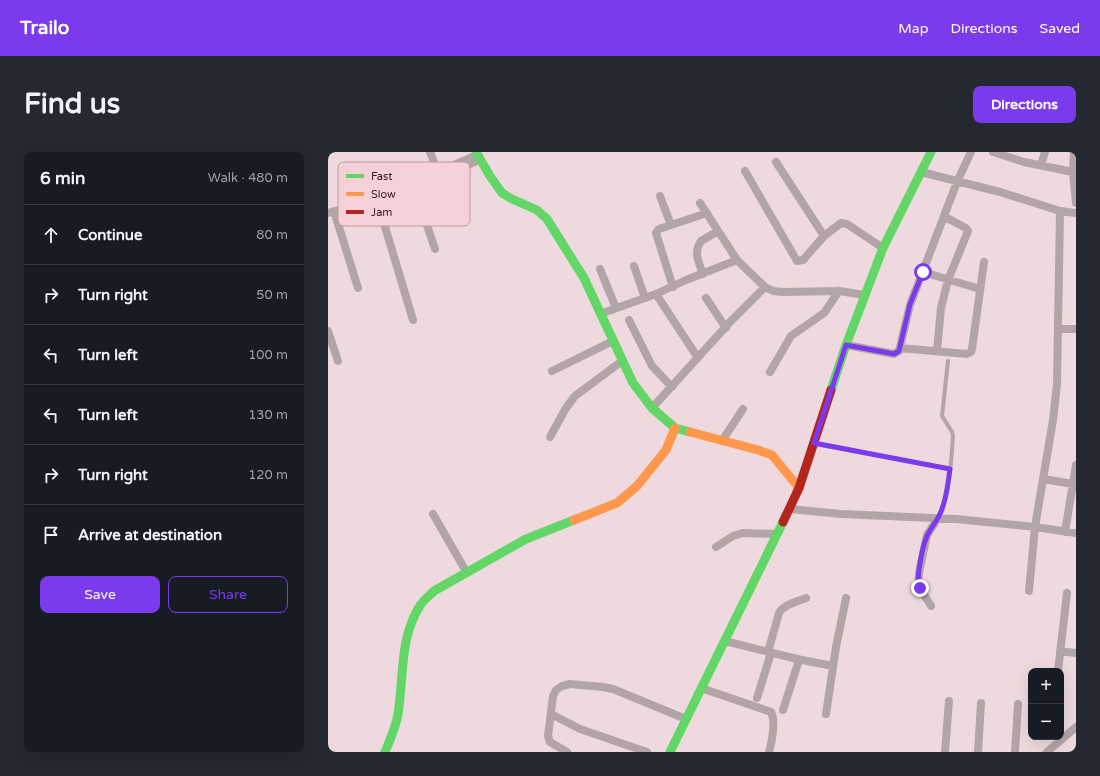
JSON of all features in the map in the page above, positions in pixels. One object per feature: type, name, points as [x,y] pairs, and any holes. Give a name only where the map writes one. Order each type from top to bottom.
[{"type":"street","points":[[430,152],[434,162]]},
{"type":"street","points":[[670,752],[799,488],[846,345],[883,248],[931,152]]},
{"type":"street","points":[[846,345],[894,354],[899,351],[910,304],[970,152]]},
{"type":"street","points":[[993,152],[1073,172]]},
{"type":"street","points":[[1041,165],[1045,152]]},
{"type":"street","points":[[1074,152],[1073,172],[1076,203]]},
{"type":"street","points":[[462,162],[478,155]]},
{"type":"street","points":[[465,162],[478,155]]},
{"type":"street","points":[[478,155],[501,192],[507,197],[534,207],[547,219],[584,278],[633,383],[652,408],[676,428],[772,455],[799,488]]},
{"type":"street","points":[[776,162],[824,236]]},
{"type":"street","points":[[745,171],[795,260],[803,260],[824,236],[839,224],[843,223],[847,224],[883,248]]},
{"type":"street","points":[[921,172],[1000,192],[1060,211],[1076,213]]},
{"type":"street","points":[[660,196],[671,225]]},
{"type":"street","points":[[700,203],[737,260],[765,287],[773,291],[782,292],[839,291],[866,295]]},
{"type":"street","points":[[1029,591],[1035,526],[1053,420],[1056,392],[1060,211]]},
{"type":"street","points":[[331,212],[358,288]]},
{"type":"street","points":[[673,287],[656,233],[658,229],[707,213]]},
{"type":"street","points":[[937,351],[941,308],[948,280],[968,231],[966,228],[945,217]]},
{"type":"street","points":[[385,226],[414,320]]},
{"type":"street","points":[[427,226],[435,249]]},
{"type":"street","points":[[703,274],[696,254],[699,244],[701,241],[718,232]]},
{"type":"street","points":[[600,314],[656,294],[737,260]]},
{"type":"street","points":[[900,348],[967,354],[971,352],[984,262]]},
{"type":"street","points":[[634,266],[645,298]]},
{"type":"street","points":[[600,269],[616,308]]},
{"type":"street","points":[[923,272],[980,289]]},
{"type":"street","points":[[652,408],[765,287]]},
{"type":"street","points":[[770,372],[791,336],[824,312],[839,291]]},
{"type":"street","points":[[656,294],[698,358]]},
{"type":"street","points":[[706,298],[726,328]]},
{"type":"street","points":[[629,320],[652,366],[672,387]]},
{"type":"street","points":[[1058,329],[1076,329]]},
{"type":"street","points":[[328,330],[338,361]]},
{"type":"street","points":[[552,371],[613,341]]},
{"type":"street","points":[[550,437],[566,408],[575,396],[622,361]]},
{"type":"street","points":[[722,441],[743,409]]},
{"type":"street","points":[[385,752],[396,721],[404,651],[409,627],[418,608],[425,598],[526,539],[617,503],[637,486],[666,450],[676,428]]},
{"type":"street","points":[[1065,532],[1076,465]]},
{"type":"street","points":[[1043,479],[1073,484]]},
{"type":"street","points":[[790,508],[841,514],[938,518],[1035,526],[1076,533]]},
{"type":"street","points":[[433,514],[467,573]]},
{"type":"street","points":[[931,606],[918,585],[919,573],[928,536],[938,518]]},
{"type":"street","points":[[716,547],[742,532],[776,534]]},
{"type":"street","points":[[1058,668],[1067,593]]},
{"type":"street","points":[[757,698],[779,614],[785,606],[806,598]]},
{"type":"street","points":[[826,714],[833,666],[846,598]]},
{"type":"street","points":[[725,641],[799,660],[833,666]]},
{"type":"street","points":[[1060,651],[1076,653]]},
{"type":"street","points":[[783,710],[799,660]]},
{"type":"street","points":[[567,752],[550,742],[548,736],[553,696],[556,690],[562,686],[570,684],[613,690],[686,719]]},
{"type":"street","points":[[701,688],[771,712],[773,715],[773,737],[769,752]]},
{"type":"street","points":[[945,752],[949,702]]},
{"type":"street","points":[[978,752],[981,702]]},
{"type":"street","points":[[1015,752],[1018,704]]},
{"type":"street","points":[[551,714],[580,729],[647,752]]},
{"type":"street","points":[[1047,752],[1076,727]]},
{"type":"lane","points":[[938,518],[944,502],[950,469],[953,436],[942,416],[948,361]]},
{"type":"lane","points":[[814,443],[950,469]]},
{"type":"traffic: fast","points":[[476,152],[502,193],[537,210],[547,219],[584,278],[633,383],[652,408],[675,428],[690,432]]},
{"type":"traffic: fast","points":[[831,390],[846,345],[883,248],[931,152]]},
{"type":"traffic: fast","points":[[385,752],[398,714],[404,658],[409,630],[421,604],[434,591],[526,539],[574,520]]},
{"type":"traffic: fast","points":[[670,752],[783,522]]},
{"type":"traffic: slow","points":[[574,520],[617,503],[637,486],[666,450],[675,428]]},
{"type":"traffic: slow","points":[[690,432],[772,455],[799,488]]},
{"type":"traffic: jam","points":[[783,522],[799,488],[831,390]]},
{"type":"route","points":[[920,588],[918,585],[919,573],[925,542],[942,511],[950,469],[814,443],[846,345],[894,354],[897,353],[899,351],[910,304],[923,272]]}]
